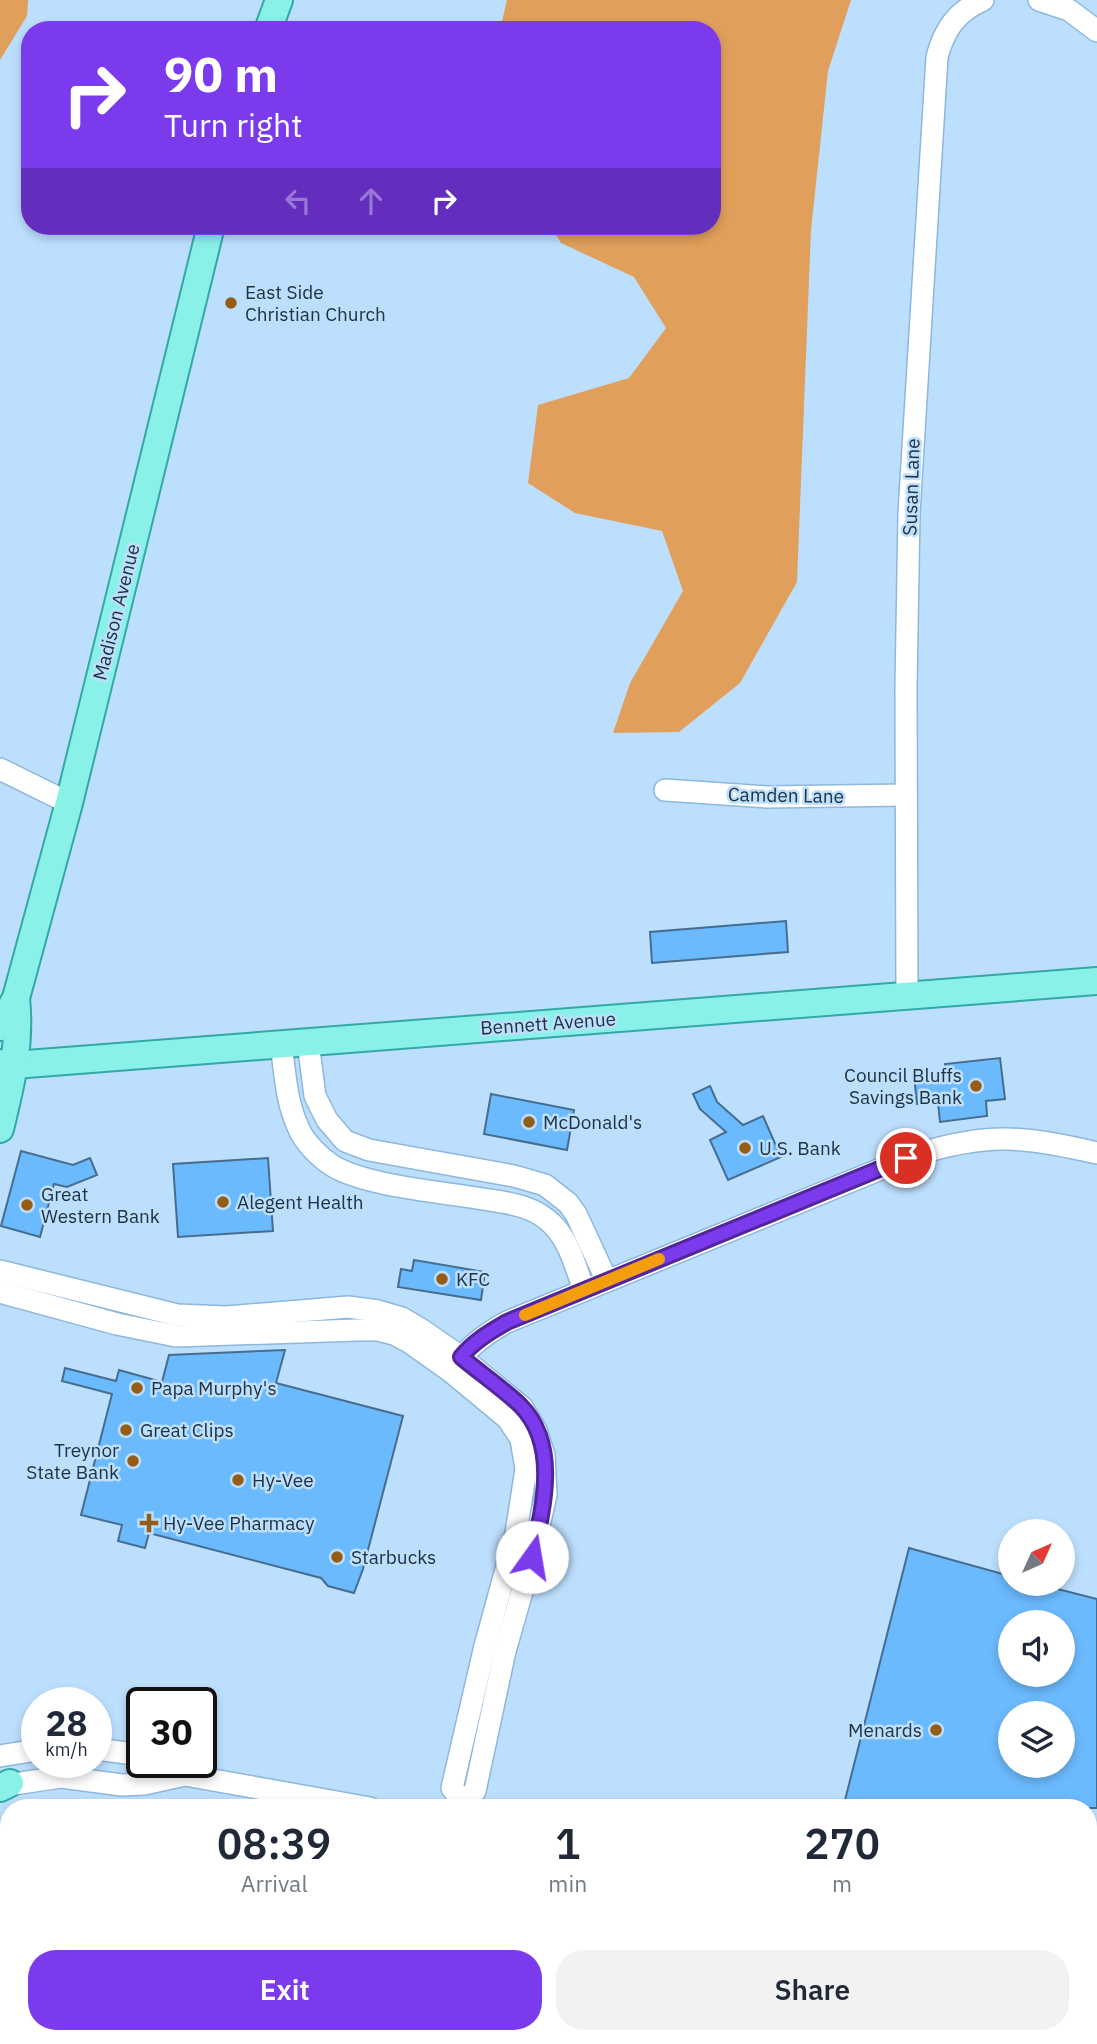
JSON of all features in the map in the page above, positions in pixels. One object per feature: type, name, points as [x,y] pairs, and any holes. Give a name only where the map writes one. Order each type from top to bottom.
[{"type":"main road","points":[[271,21],[279,0]]},
{"type":"main road","name":"Madison Avenue","points":[[0,1027],[16,998],[69,803],[209,235]]},
{"type":"main road","name":"Bennett Avenue","points":[[7,1064],[1097,981]]},
{"type":"main road","name":"Madison Avenue","points":[[0,1129],[7,1064],[19,1029],[16,998]]},
{"type":"street","name":"Susan Lane","points":[[907,995],[909,513],[937,57],[943,36],[955,18],[968,6],[983,0]]},
{"type":"street","points":[[1039,0],[1069,10],[1097,31]]},
{"type":"street","points":[[0,769],[69,803]]},
{"type":"street","name":"Camden Lane","points":[[665,790],[767,797],[906,796]]},
{"type":"street","points":[[308,1042],[315,1096],[327,1120],[345,1141],[369,1150],[514,1176],[545,1185],[568,1203],[576,1214],[607,1281]]},
{"type":"street","points":[[281,1044],[293,1115],[299,1130],[319,1156],[332,1165],[362,1177],[520,1205],[534,1210],[545,1217],[562,1236],[584,1290]]},
{"type":"street","points":[[455,1364],[480,1338],[507,1322],[934,1149],[973,1140],[1012,1138],[1097,1153]]},
{"type":"street","points":[[0,1271],[177,1315],[226,1317],[348,1307],[378,1311],[402,1318],[455,1364],[508,1419],[521,1439],[526,1469],[516,1533],[485,1646],[452,1788],[459,1799]]},
{"type":"street","points":[[0,1292],[117,1324],[176,1336],[379,1330],[394,1334],[455,1364]]},
{"type":"street","points":[[0,1756],[21,1753]]},
{"type":"street","points":[[3,1786],[61,1777],[122,1785],[144,1784],[171,1778]]},
{"type":"street","points":[[202,1778],[320,1799]]},
{"type":"shaded area","points":[[0,0],[28,0],[27,16],[21,21],[21,26],[0,60]]},
{"type":"shaded area","points":[[507,0],[851,0],[828,71],[811,230],[797,582],[740,683],[679,732],[613,733],[630,683],[683,591],[662,531],[575,513],[528,483],[538,405],[629,378],[666,328],[634,277],[561,243],[556,235],[721,235],[721,21],[502,21]]},
{"type":"building","points":[[786,921],[788,952],[652,963],[650,932]]},
{"type":"building","name":"Council Bluffs Savings Bank","points":[[1000,1058],[1005,1099],[986,1101],[987,1116],[940,1122],[938,1102],[917,1104],[914,1076],[947,1073],[945,1064]]},
{"type":"building","name":"U.S. Bank","points":[[710,1086],[717,1102],[743,1125],[763,1116],[781,1157],[728,1180],[710,1140],[726,1132],[700,1109],[693,1094]]},
{"type":"building","name":"McDonald's","points":[[491,1094],[574,1110],[567,1150],[484,1134]]},
{"type":"building","name":"Great Western Bank","points":[[21,1151],[73,1165],[90,1158],[97,1175],[67,1187],[54,1184],[40,1237],[1,1226]]},
{"type":"building","name":"Alegent Health","points":[[268,1158],[273,1231],[178,1237],[173,1164]]},
{"type":"building","name":"KFC","points":[[414,1260],[485,1272],[481,1300],[398,1287],[401,1269],[412,1271]]},
{"type":"building","name":"Hy-Vee","points":[[285,1350],[276,1383],[403,1416],[363,1569],[354,1593],[328,1586],[321,1578],[149,1533],[145,1548],[118,1541],[122,1525],[81,1515],[112,1394],[62,1381],[65,1368],[116,1381],[119,1370],[162,1382],[169,1355]]},
{"type":"building","name":"Menards","points":[[909,1548],[998,1573],[998,1596],[1075,1596],[1075,1593],[1097,1599],[1097,1799],[845,1799]]},
{"type":"slow traffic","points":[[525,1315],[659,1259]]},
{"type":"place","name":"East Side Christian Church","points":[[231,303]]},
{"type":"place","name":"Council Bluffs Savings Bank","points":[[976,1086]]},
{"type":"place","name":"McDonald's","points":[[529,1122]]},
{"type":"place","name":"U.S. Bank","points":[[745,1148]]},
{"type":"place","name":"Alegent Health","points":[[223,1202]]},
{"type":"place","name":"Great Western Bank","points":[[27,1205]]},
{"type":"place","name":"KFC","points":[[442,1279]]},
{"type":"place","name":"Papa Murphy's","points":[[137,1388]]},
{"type":"place","name":"Great Clips","points":[[126,1430]]},
{"type":"place","name":"Treynor State Bank","points":[[133,1461]]},
{"type":"place","name":"Hy-Vee","points":[[238,1480]]},
{"type":"place","name":"Hy-Vee Pharmacy","points":[[149,1523]]},
{"type":"place","name":"Starbucks","points":[[337,1557]]},
{"type":"place","name":"Menards","points":[[936,1730]]},
{"type":"route","points":[[532,1557],[546,1495],[544,1455],[536,1430],[522,1407],[461,1357],[467,1349],[507,1322],[906,1158]]}]
